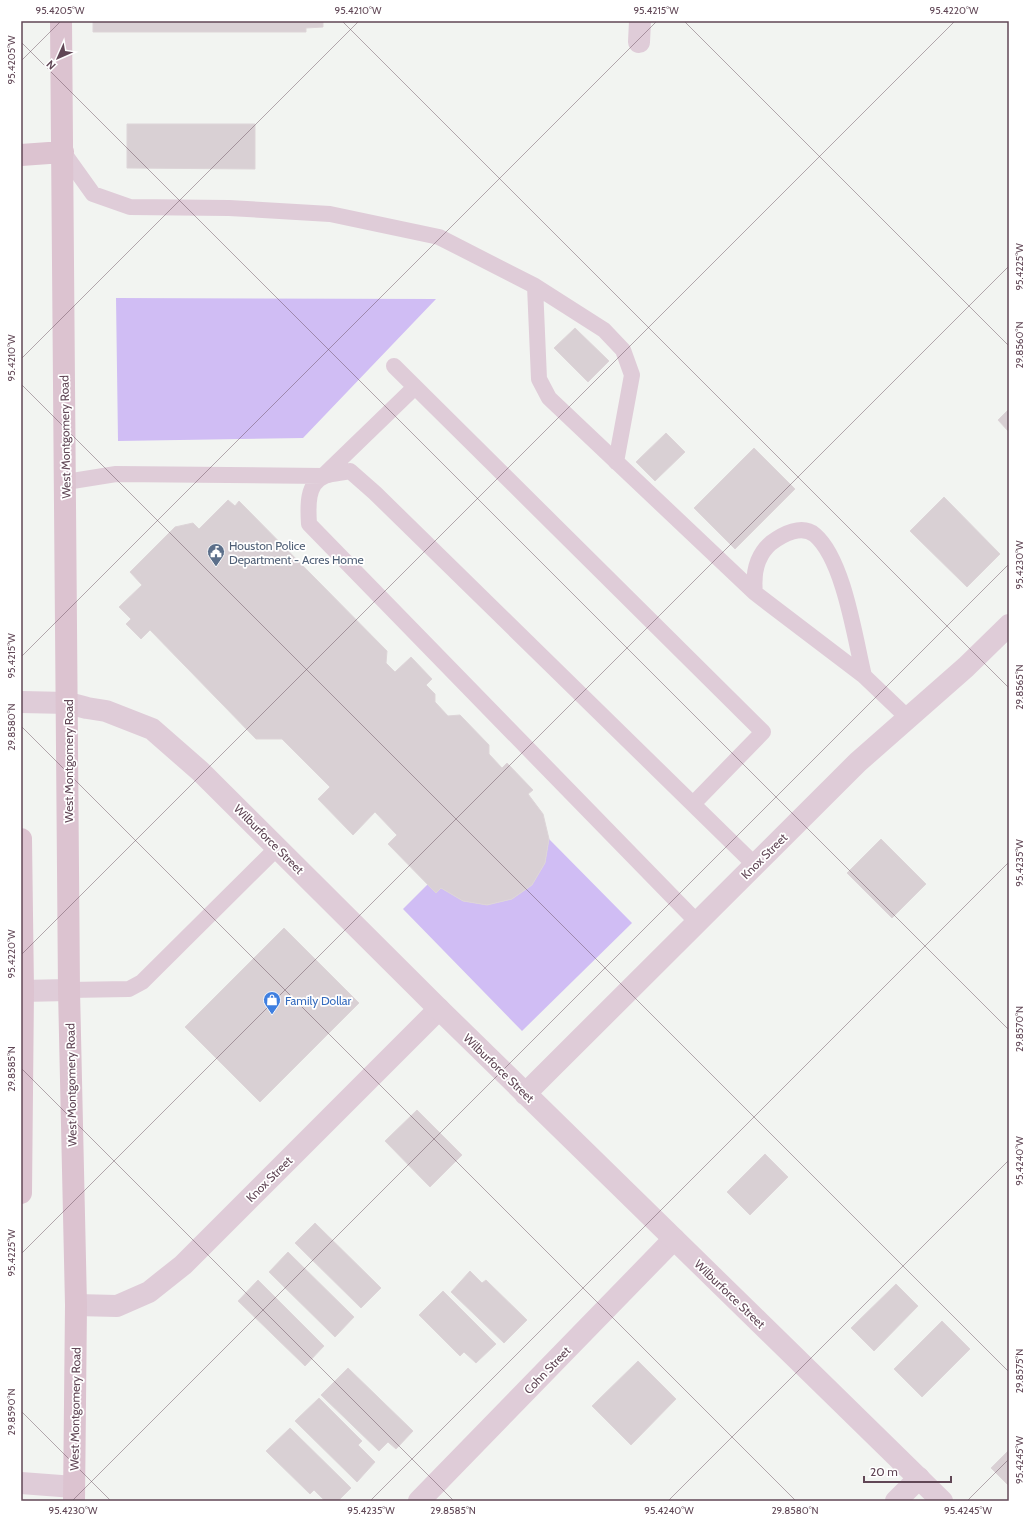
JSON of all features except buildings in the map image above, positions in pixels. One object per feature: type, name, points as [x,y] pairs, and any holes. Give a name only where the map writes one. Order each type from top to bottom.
[{"type":"main road","name":"West Montgomery Road","points":[[61,21],[68,703],[69,990],[76,1306],[74,1494]]},
{"type":"main road","points":[[21,155],[63,152]]},
{"type":"main road","points":[[21,839],[21,1193]]},
{"type":"street","name":"Knox Street","points":[[525,1094],[858,762],[966,667],[1009,625]]},
{"type":"street","name":"Wilburforce Street","points":[[21,702],[68,703],[106,711],[152,729],[200,771],[525,1094],[942,1501]]},
{"type":"street","points":[[22,990],[69,990]]},
{"type":"street","name":"Knox Street","points":[[76,1306],[117,1306],[149,1292],[183,1265],[439,1009]]},
{"type":"street","name":"Cohn Street","points":[[420,1501],[674,1239]]},
{"type":"street","points":[[896,1501],[919,1478]]},
{"type":"street","points":[[21,1483],[74,1494]]},
{"type":"lane","points":[[63,152],[93,194],[130,207],[229,208],[330,214],[439,237],[535,286],[604,330],[623,350],[632,375],[616,462]]},
{"type":"lane","points":[[535,286],[539,379],[549,398],[755,593],[864,676],[908,718]]},
{"type":"lane","points":[[394,366],[763,732],[693,804]]},
{"type":"lane","points":[[415,387],[311,488],[308,510],[309,524],[697,922]]},
{"type":"lane","points":[[66,482],[116,474],[324,476],[350,471],[375,493],[755,865]]},
{"type":"lane","points":[[755,593],[754,572],[762,554],[770,544],[793,531],[804,530],[815,534],[826,548],[834,562],[844,590],[864,676]]},
{"type":"lane","points":[[69,990],[129,989],[142,982],[277,848]]},
{"type":"shaded area","points":[[116,298],[436,299],[303,438],[118,441]]},
{"type":"shaded area","points":[[549,839],[632,923],[522,1031],[403,909],[428,884],[441,888],[463,901],[487,905],[512,899],[532,885],[545,863]]},
{"type":"place","name":"Houston Police Department - Acres Home","points":[[216,567]]},
{"type":"place","name":"Family Dollar","points":[[272,1015]]}]
